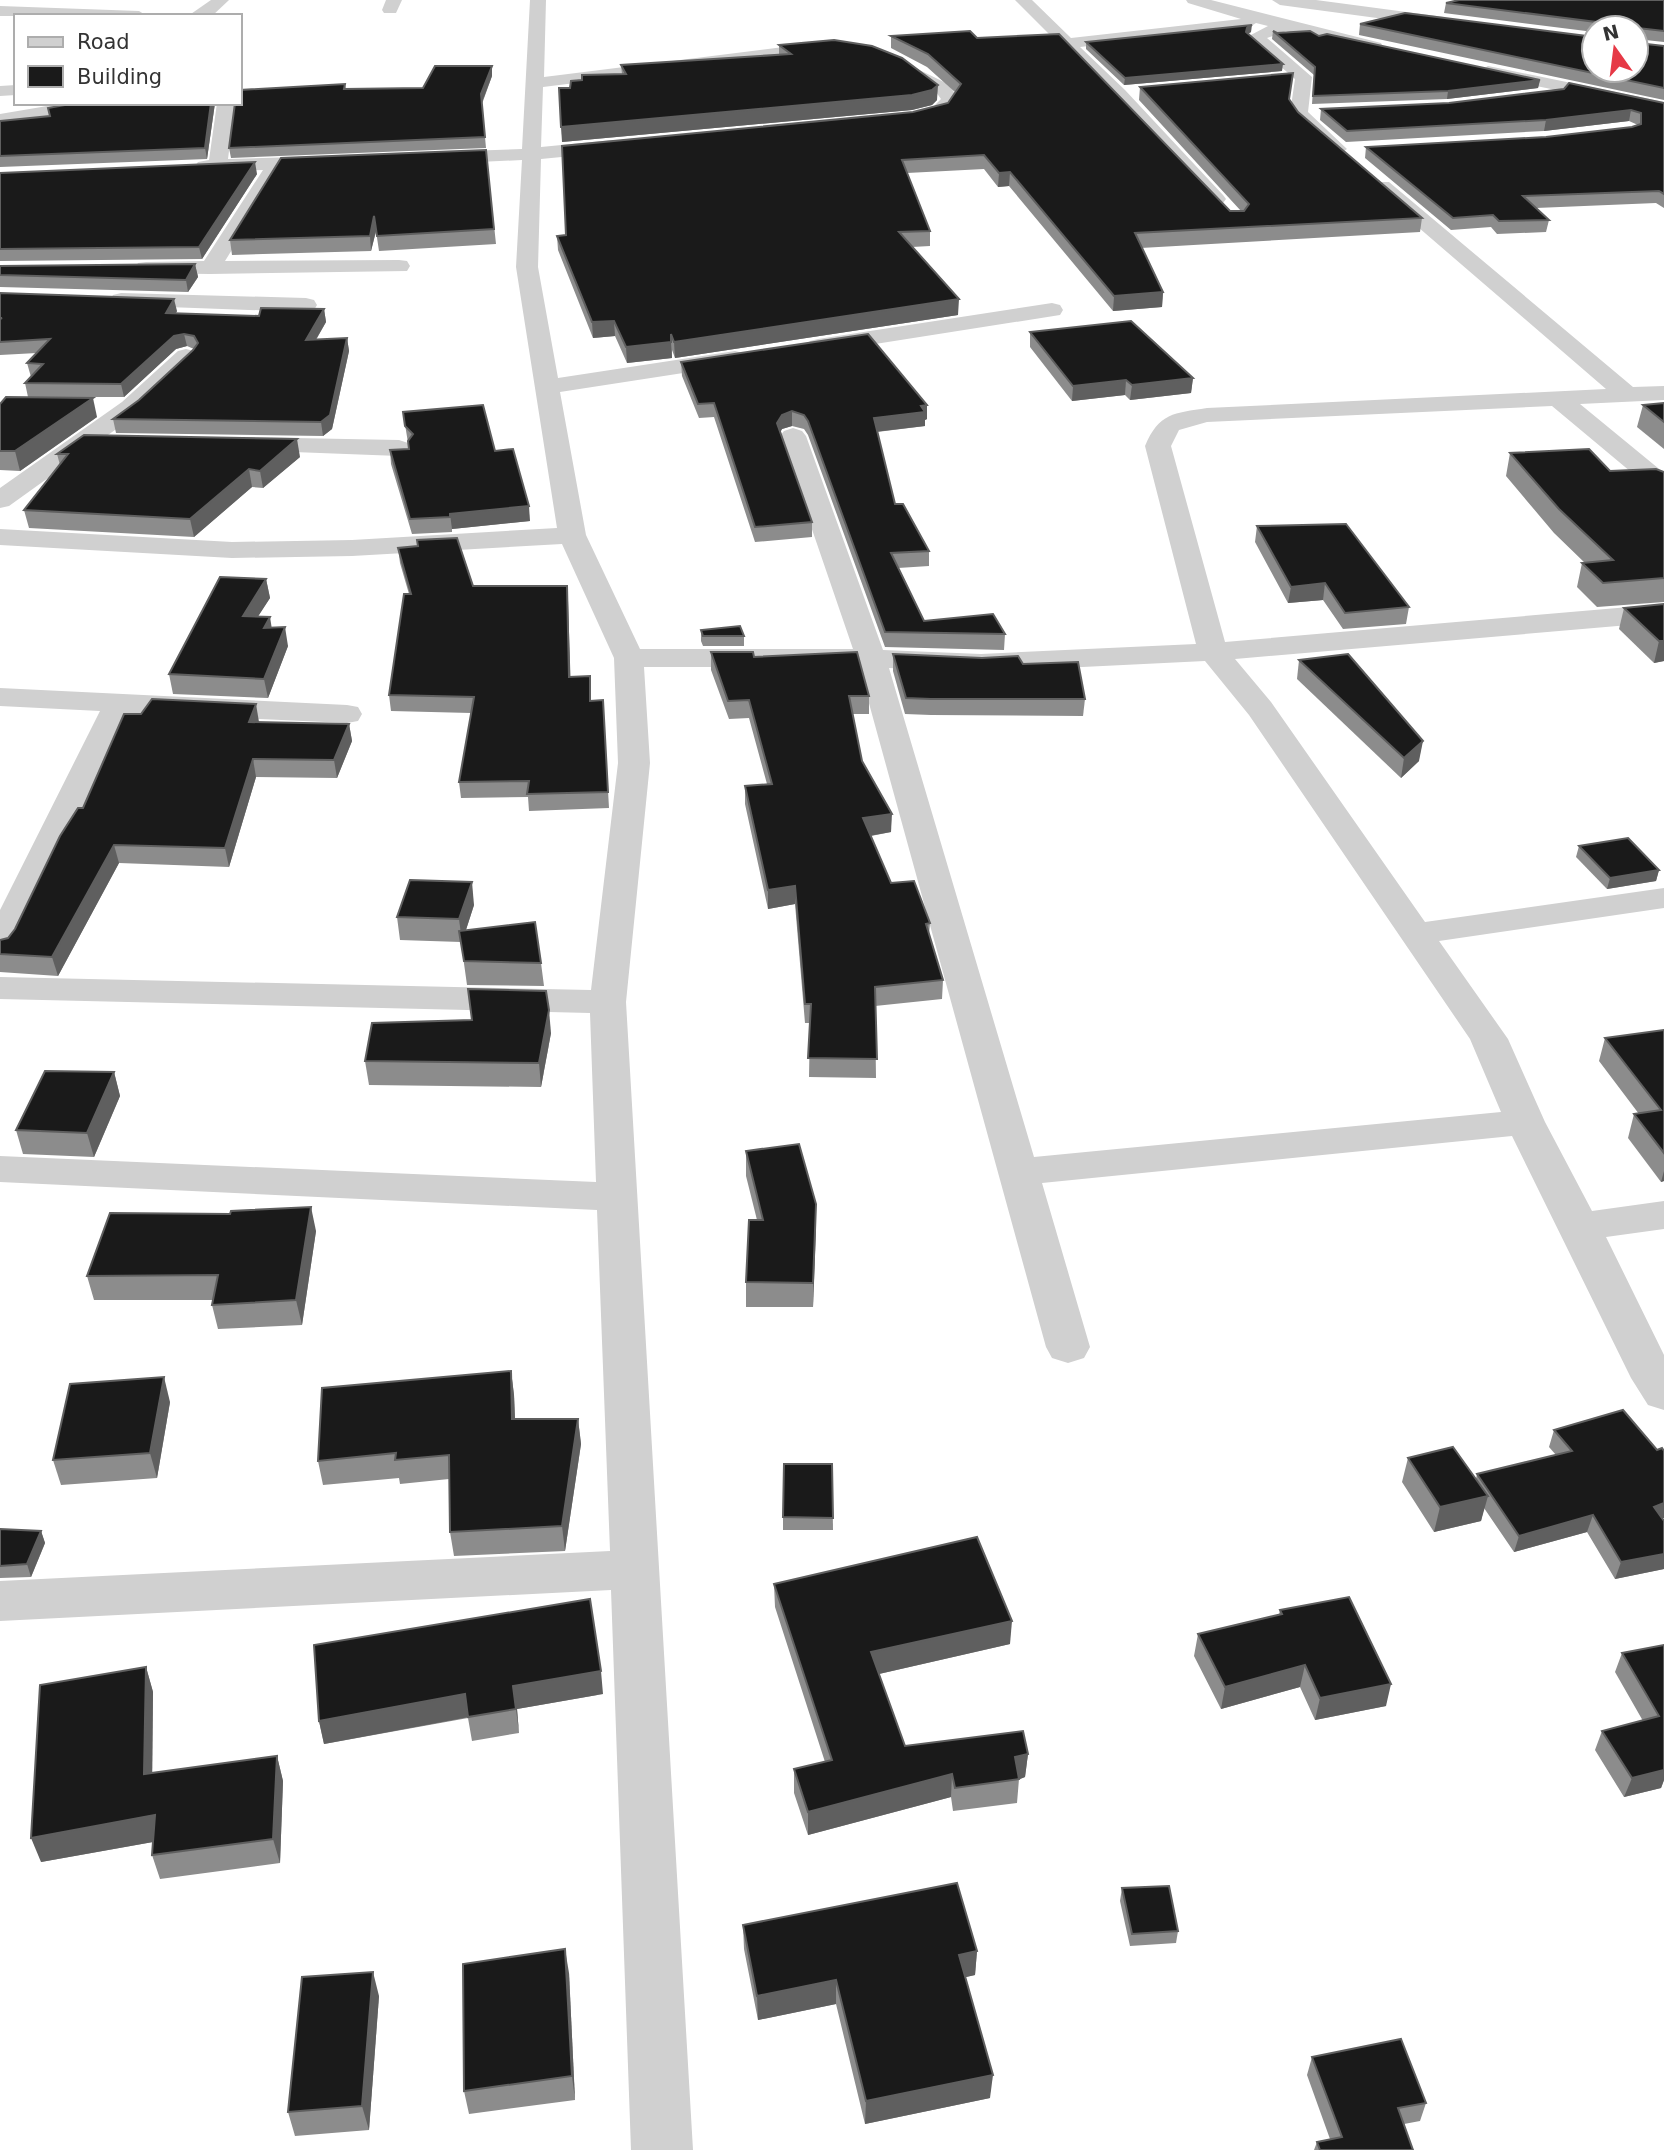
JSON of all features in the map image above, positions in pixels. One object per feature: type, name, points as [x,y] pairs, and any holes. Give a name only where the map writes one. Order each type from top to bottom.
[{"type":"street","points":[[204,14],[221,0]]},
{"type":"street","points":[[538,0],[527,267],[572,535],[629,658],[634,763],[608,1002],[662,2150]]},
{"type":"street","points":[[1023,0],[1119,94],[1226,209]]},
{"type":"street","points":[[1194,0],[1275,24],[1387,49]]},
{"type":"street","points":[[1280,0],[1455,23]]},
{"type":"street","points":[[4,6],[112,14]]},
{"type":"street","points":[[1069,43],[1275,24]]},
{"type":"street","points":[[1275,24],[1255,37],[1303,77],[1306,86],[1299,113]]},
{"type":"street","points":[[534,83],[821,46],[850,46]]},
{"type":"street","points":[[871,52],[942,88],[950,99],[940,112],[885,121]]},
{"type":"street","points":[[1477,69],[1664,107]]},
{"type":"street","points":[[1276,80],[1303,77]]},
{"type":"street","points":[[1526,99],[1580,90]]},
{"type":"street","points":[[1119,94],[1146,92]]},
{"type":"street","points":[[0,119],[88,105]]},
{"type":"street","points":[[95,125],[100,105]]},
{"type":"street","points":[[218,166],[226,105]]},
{"type":"street","points":[[1299,113],[1326,112]]},
{"type":"street","points":[[1299,113],[1628,395]]},
{"type":"street","points":[[410,159],[531,154],[626,145]]},
{"type":"street","points":[[192,167],[343,161]]},
{"type":"street","points":[[210,268],[276,164]]},
{"type":"street","points":[[131,268],[399,266]]},
{"type":"street","points":[[97,300],[306,305]]},
{"type":"street","points":[[793,349],[1052,310]]},
{"type":"street","points":[[0,500],[131,407],[186,356]]},
{"type":"street","points":[[547,387],[752,356]]},
{"type":"street","points":[[1664,393],[1207,415],[1176,420],[1164,428],[1158,446],[1213,652],[1260,709],[1489,1039],[1524,1122],[1580,1227],[1653,1378],[1664,1394]]},
{"type":"street","points":[[1559,399],[1664,486]]},
{"type":"street","points":[[92,407],[131,407]]},
{"type":"street","points":[[793,436],[871,658],[1068,1347]]},
{"type":"street","points":[[82,442],[124,443]]},
{"type":"street","points":[[220,445],[399,448]]},
{"type":"street","points":[[0,537],[232,551],[352,548],[572,535]]},
{"type":"street","points":[[629,658],[871,658],[981,663],[1213,652],[1664,613]]},
{"type":"street","points":[[0,697],[347,714]]},
{"type":"street","points":[[0,946],[119,703]]},
{"type":"street","points":[[1414,934],[1664,898]]},
{"type":"street","points":[[0,988],[608,1002]]},
{"type":"street","points":[[1020,1172],[1524,1122]]},
{"type":"street","points":[[0,1169],[617,1197]]},
{"type":"street","points":[[1580,1227],[1664,1215]]},
{"type":"street","points":[[0,1601],[635,1569]]},
{"type":"building","points":[[1459,0],[1664,0],[1664,31],[1650,29],[1650,14],[1580,14],[1580,20],[1446,3]]},
{"type":"building","points":[[1405,13],[1580,35],[1580,70],[1360,24]]},
{"type":"building","points":[[1252,25],[1246,32],[1283,64],[1125,78],[1086,42]]},
{"type":"building","points":[[970,31],[977,38],[1059,34],[1230,211],[1244,211],[1249,204],[1140,87],[1293,73],[1289,99],[1298,112],[1422,218],[1135,233],[1163,292],[1114,296],[1010,172],[999,173],[984,155],[902,160],[930,231],[899,232],[959,299],[674,342],[671,334],[671,342],[626,347],[614,321],[592,322],[557,236],[566,235],[562,146],[913,112],[948,103],[961,84],[928,54],[891,36]]},
{"type":"building","points":[[1273,31],[1310,31],[1319,36],[1327,34],[1540,80],[1448,91],[1313,96],[1315,67]]},
{"type":"building","points":[[834,40],[872,46],[902,58],[938,85],[932,90],[912,95],[561,127],[559,88],[570,88],[571,81],[582,80],[582,75],[626,74],[621,65],[791,54],[779,45]]},
{"type":"building","points":[[1650,44],[1664,46],[1664,88],[1645,84],[1650,84]]},
{"type":"building","points":[[435,66],[492,66],[481,94],[485,137],[229,148],[235,105],[242,105],[242,90],[345,84],[344,89],[423,88]]},
{"type":"building","points":[[1569,83],[1664,103],[1664,194],[1659,191],[1523,196],[1549,220],[1499,221],[1493,215],[1453,218],[1366,147],[1546,137],[1632,127],[1641,124],[1641,113],[1631,110],[1546,120],[1347,131],[1321,109],[1449,103],[1564,89]]},
{"type":"building","points":[[65,105],[211,105],[205,148],[0,156],[0,121],[50,116],[48,108]]},
{"type":"building","points":[[486,150],[494,229],[377,236],[374,216],[370,236],[230,240],[281,158]]},
{"type":"building","points":[[255,162],[199,247],[0,249],[0,173]]},
{"type":"building","points":[[195,264],[186,280],[0,275],[0,266]]},
{"type":"building","points":[[0,293],[174,299],[166,313],[259,316],[261,308],[324,309],[306,340],[347,338],[330,415],[321,422],[113,419],[139,400],[193,350],[198,343],[194,336],[174,336],[121,384],[25,383],[43,364],[27,363],[50,339],[0,342]]},
{"type":"building","points":[[1131,321],[1193,378],[1132,385],[1126,380],[1073,386],[1030,332]]},
{"type":"building","points":[[868,334],[927,405],[921,406],[925,412],[874,418],[895,504],[903,504],[929,551],[891,553],[924,621],[993,614],[1005,634],[885,632],[804,415],[792,411],[782,415],[777,423],[812,522],[755,527],[714,403],[698,404],[681,362]]},
{"type":"building","points":[[6,397],[93,398],[15,451],[0,451],[0,404]]},
{"type":"building","points":[[1664,403],[1664,422],[1643,405]]},
{"type":"building","points":[[483,405],[495,451],[513,449],[529,506],[450,514],[450,517],[410,519],[390,450],[409,449],[408,441],[413,434],[405,426],[403,412]]},
{"type":"building","points":[[84,435],[297,439],[260,471],[249,469],[190,519],[24,510],[68,454],[57,454]]},
{"type":"building","points":[[1589,449],[1610,471],[1656,469],[1664,472],[1664,578],[1603,583],[1582,563],[1613,560],[1559,509],[1510,453]]},
{"type":"building","points":[[1346,524],[1409,607],[1345,613],[1325,583],[1291,587],[1257,526]]},
{"type":"building","points":[[457,538],[473,586],[567,586],[569,677],[590,676],[590,701],[603,700],[608,792],[527,794],[529,781],[459,782],[474,697],[389,695],[404,594],[411,594],[398,548],[418,546],[417,540]]},
{"type":"building","points":[[220,577],[266,579],[243,616],[270,617],[264,628],[285,627],[264,679],[169,674]]},
{"type":"building","points":[[1664,604],[1664,641],[1659,641],[1624,608]]},
{"type":"building","points":[[740,626],[744,636],[703,636],[701,630]]},
{"type":"building","points":[[711,652],[753,652],[754,657],[857,652],[869,696],[849,696],[862,761],[892,814],[863,818],[891,883],[914,881],[930,923],[926,924],[943,980],[875,987],[877,1059],[808,1058],[811,1004],[805,1004],[795,886],[768,890],[745,786],[772,784],[749,700],[728,701]]},
{"type":"building","points":[[893,654],[982,658],[1018,656],[1023,664],[1078,662],[1085,699],[906,698]]},
{"type":"building","points":[[1348,654],[1423,741],[1404,758],[1299,660]]},
{"type":"building","points":[[152,699],[256,704],[249,722],[349,724],[334,760],[253,759],[225,848],[114,845],[52,957],[0,954],[0,940],[8,938],[15,929],[60,836],[78,808],[83,808],[124,714],[141,714]]},
{"type":"building","points":[[1628,838],[1659,870],[1610,878],[1579,846]]},
{"type":"building","points":[[410,880],[472,882],[459,919],[397,917]]},
{"type":"building","points":[[535,922],[541,963],[464,961],[459,931]]},
{"type":"building","points":[[468,989],[546,991],[549,1010],[539,1063],[365,1061],[372,1023],[472,1020]]},
{"type":"building","points":[[1664,1030],[1664,1153],[1634,1114],[1661,1110],[1605,1038]]},
{"type":"building","points":[[45,1071],[114,1072],[87,1133],[16,1130]]},
{"type":"building","points":[[799,1144],[816,1204],[813,1283],[746,1282],[749,1220],[763,1220],[746,1151]]},
{"type":"building","points":[[311,1207],[296,1300],[212,1305],[218,1275],[87,1276],[110,1213],[230,1214],[231,1211]]},
{"type":"building","points":[[511,1371],[512,1419],[578,1419],[562,1526],[450,1532],[449,1455],[395,1460],[396,1453],[318,1461],[322,1388]]},
{"type":"building","points":[[164,1377],[150,1453],[53,1460],[70,1384]]},
{"type":"building","points":[[1623,1410],[1657,1450],[1662,1448],[1664,1451],[1664,1503],[1654,1507],[1664,1521],[1664,1554],[1621,1562],[1593,1515],[1519,1536],[1477,1474],[1572,1451],[1554,1430]]},
{"type":"building","points":[[1453,1447],[1488,1496],[1440,1507],[1408,1458]]},
{"type":"building","points":[[784,1464],[832,1464],[833,1518],[783,1517]]},
{"type":"building","points":[[0,1529],[41,1531],[27,1564],[0,1566]]},
{"type":"building","points":[[977,1537],[1012,1621],[871,1652],[905,1746],[1023,1731],[1028,1754],[1015,1757],[1019,1779],[955,1788],[952,1774],[808,1812],[794,1769],[832,1760],[774,1584]]},
{"type":"building","points":[[1349,1597],[1391,1684],[1320,1698],[1305,1665],[1225,1687],[1198,1634],[1282,1614],[1280,1610]]},
{"type":"building","points":[[590,1599],[601,1671],[513,1686],[516,1709],[468,1717],[465,1694],[319,1721],[314,1645]]},
{"type":"building","points":[[1664,1645],[1664,1770],[1632,1778],[1602,1731],[1659,1716],[1622,1653]]},
{"type":"building","points":[[146,1667],[144,1774],[277,1756],[273,1839],[152,1855],[155,1815],[31,1838],[40,1685]]},
{"type":"building","points":[[957,1883],[977,1951],[959,1955],[993,2075],[866,2101],[836,1980],[757,1996],[743,1925]]},
{"type":"building","points":[[1169,1886],[1178,1931],[1132,1934],[1122,1888]]},
{"type":"building","points":[[565,1949],[572,2076],[464,2091],[463,1964]]},
{"type":"building","points":[[373,1972],[362,2106],[288,2112],[302,1977]]},
{"type":"building","points":[[1401,2039],[1426,2103],[1398,2108],[1413,2150],[1320,2150],[1317,2142],[1342,2137],[1312,2057]]}]
